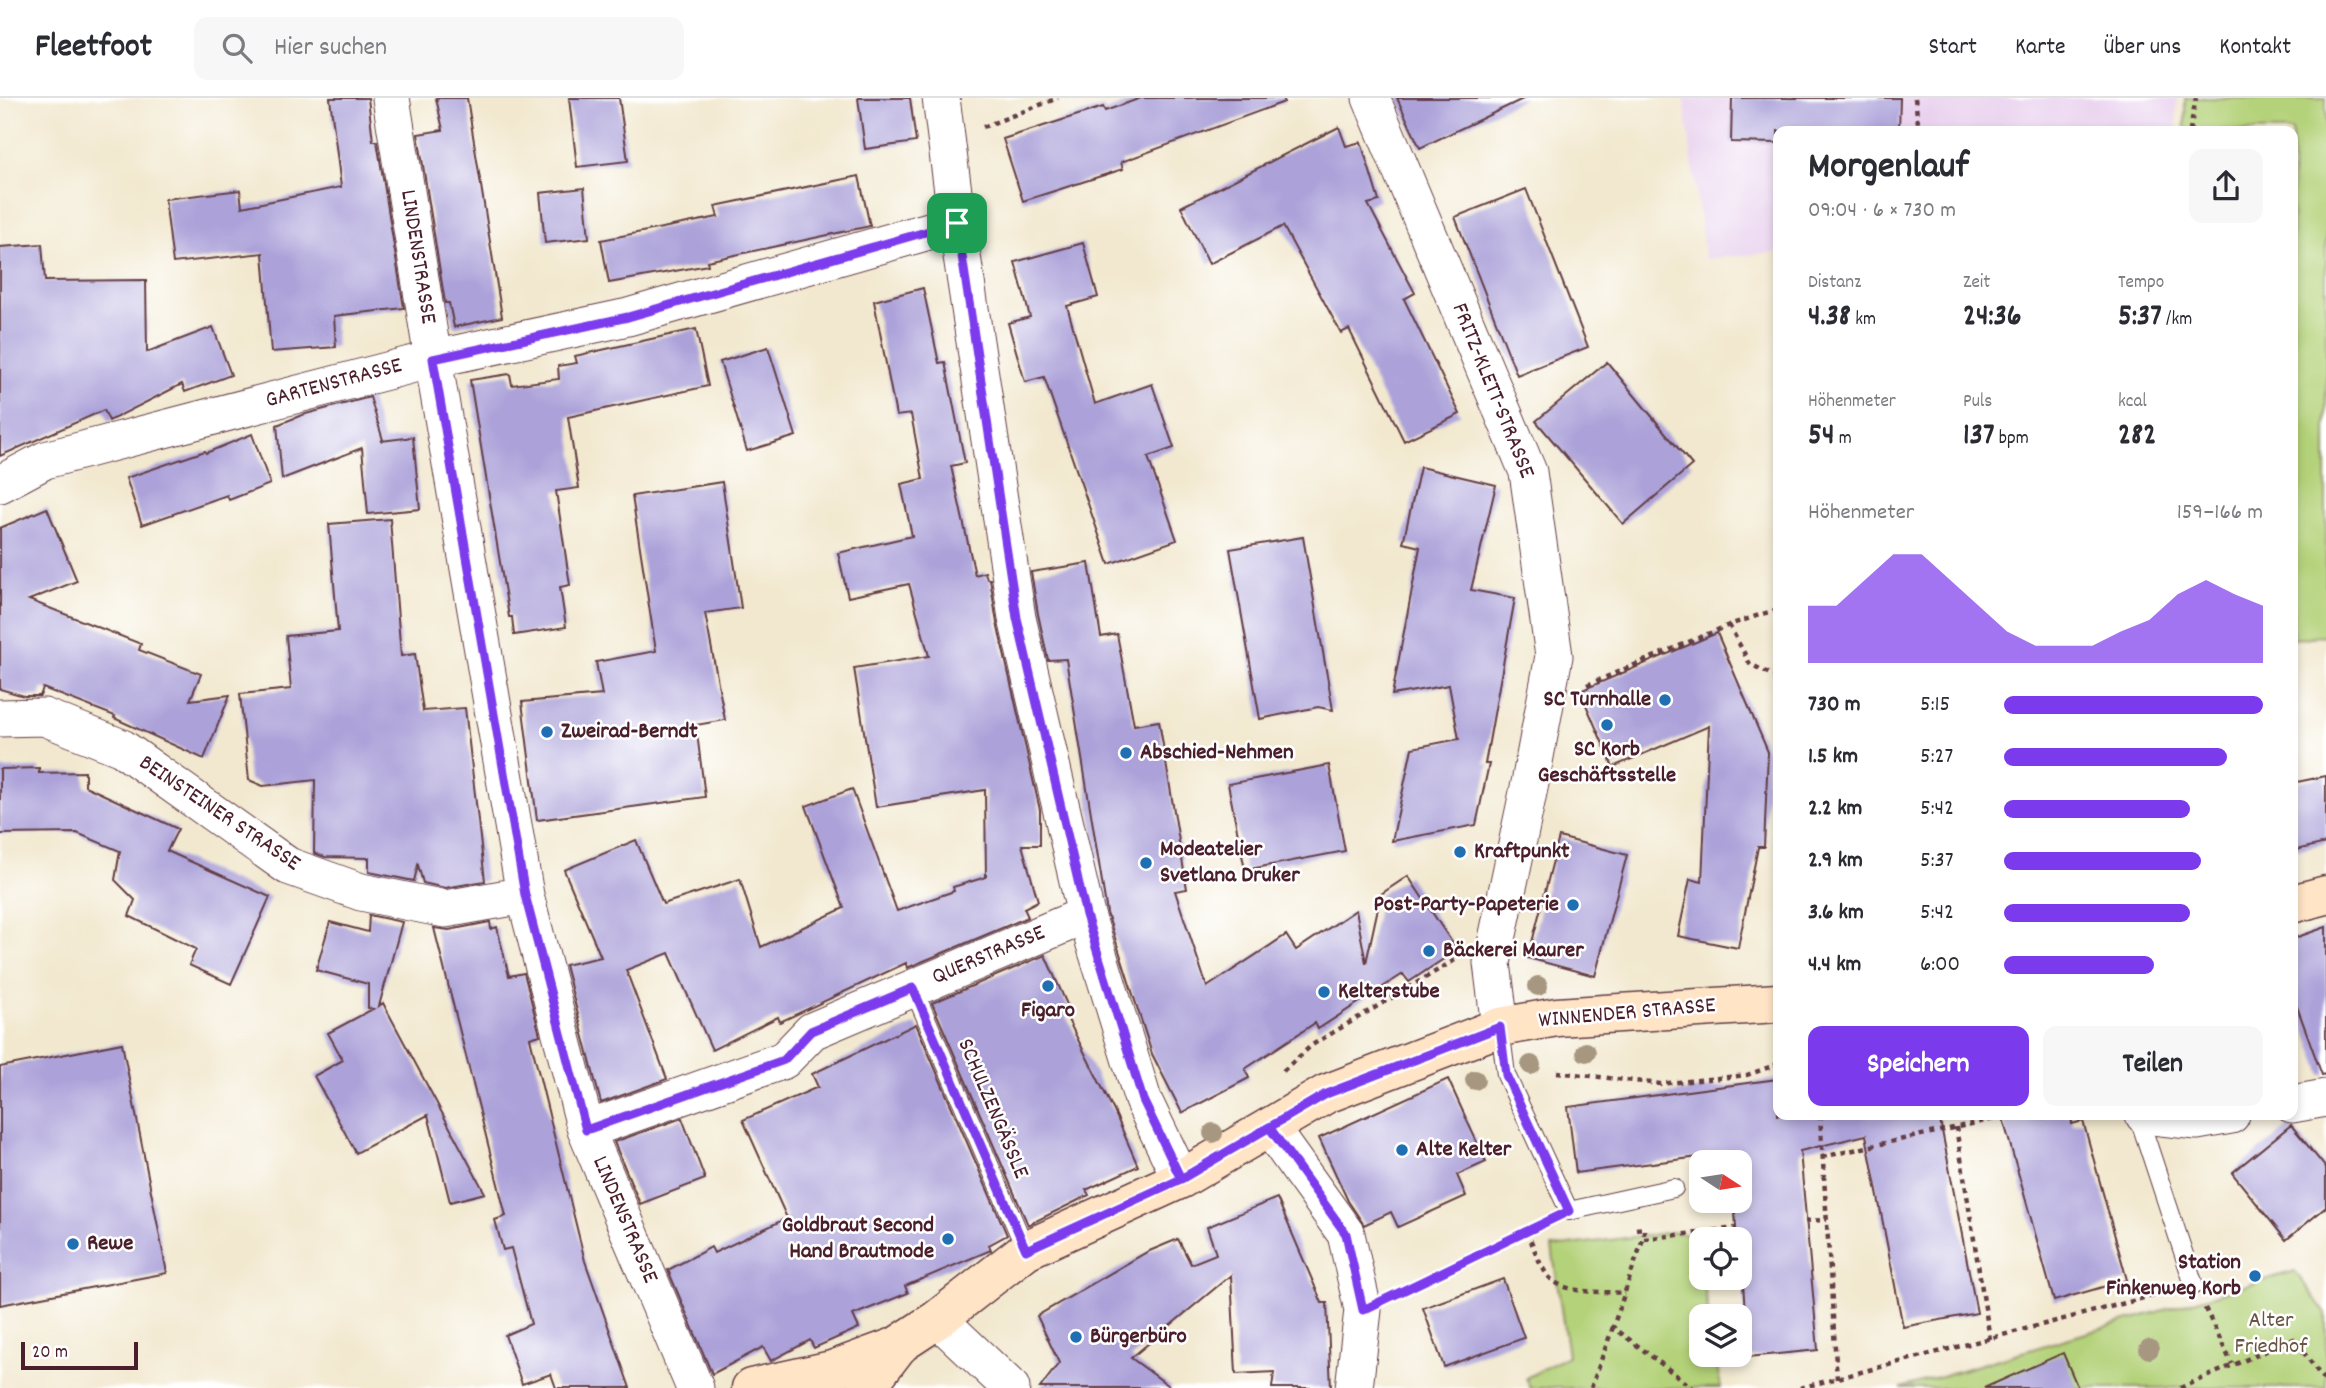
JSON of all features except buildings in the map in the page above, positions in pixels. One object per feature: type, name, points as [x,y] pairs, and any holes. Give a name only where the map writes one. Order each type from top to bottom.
[{"type":"street","name":"LINDENSTRASSE","points":[[391,98],[525,895],[586,1130],[695,1388]]},
{"type":"street","points":[[941,98],[957,223],[1017,618],[1086,915],[1143,1100],[1181,1179]]},
{"type":"street","name":"FRITZ-KLETT-STRASSE","points":[[1371,98],[1528,472],[1554,656],[1492,963],[1500,1027]]},
{"type":"street","name":"GARTENSTRASSE","points":[[0,484],[46,460],[433,359],[628,317],[957,223]]},
{"type":"street","name":"BEINSTEINER STRASSE","points":[[0,718],[44,718],[122,748],[288,866],[361,892],[445,909],[525,895]]},
{"type":"street","points":[[2298,902],[2326,895]]},
{"type":"street","name":"QUERSTRASSE","points":[[586,1130],[784,1060],[811,1031],[1086,915]]},
{"type":"street","name":"WINNENDER STRASSE","points":[[866,1388],[901,1345],[1026,1250],[1129,1215],[1181,1179],[1326,1094],[1500,1027],[1557,1017],[1773,1003]]},
{"type":"street","points":[[2298,1103],[2326,1098]]},
{"type":"street","points":[[1269,1127],[1346,1234],[1363,1310],[1354,1388]]},
{"type":"street","points":[[938,1319],[1011,1388]]},
{"type":"street","points":[[762,1387],[832,1370],[901,1345]]},
{"type":"lane","name":"SCHULZENGÄSSLE","points":[[913,988],[1026,1250]]},
{"type":"lane","points":[[1500,1027],[1506,1075],[1569,1211],[1674,1188]]},
{"type":"lane","points":[[2140,1120],[2194,1285]]},
{"type":"path","points":[[975,130],[1058,98]]},
{"type":"path","points":[[1915,98],[1918,126]]},
{"type":"path","points":[[2191,126],[2196,98]]},
{"type":"path","points":[[1548,696],[1583,687],[1729,625],[1773,611]]},
{"type":"path","points":[[1729,625],[1750,664],[1773,676]]},
{"type":"path","points":[[1281,1072],[1312,1045],[1456,960]]},
{"type":"path","points":[[1557,1072],[1660,1084],[1747,1075],[1773,1066]]},
{"type":"path","points":[[1820,1120],[1837,1379]]},
{"type":"path","points":[[1822,1157],[1989,1120]]},
{"type":"path","points":[[1956,1127],[1990,1339]]},
{"type":"path","points":[[1363,1310],[1569,1211]]},
{"type":"path","points":[[1805,1221],[1827,1220]]},
{"type":"path","points":[[1527,1231],[1549,1277],[1562,1286],[1625,1293]]},
{"type":"path","points":[[1591,1388],[1643,1237],[1689,1233]]},
{"type":"path","points":[[1800,1388],[2194,1285],[2232,1364]]},
{"type":"path","points":[[1614,1327],[1693,1388]]},
{"type":"path","points":[[2180,1388],[2294,1339],[2326,1383]]},
{"type":"shaded area","points":[[1684,98],[2177,98],[2176,126],[1773,126],[1773,252],[1705,259]]},
{"type":"green space","points":[[2185,98],[2326,98],[2326,635],[2298,638],[2298,126],[2185,126]]},
{"type":"green space","points":[[1675,1232],[1689,1235],[1689,1290],[1705,1290],[1707,1304],[1689,1304],[1689,1367],[1717,1367],[1721,1388],[1530,1388],[1526,1378],[1568,1356],[1552,1247]]},
{"type":"green space","name":"Alter Friedhof","points":[[2295,1271],[2326,1314],[2326,1388],[1901,1388]]},
{"type":"place","name":"SC Turnhalle","points":[[1665,700]]},
{"type":"place","name":"SC Korb Geschäftsstelle","points":[[1607,725]]},
{"type":"place","name":"Zweirad-Berndt","points":[[547,732]]},
{"type":"place","name":"Abschied-Nehmen","points":[[1126,753]]},
{"type":"place","name":"Kraftpunkt","points":[[1460,852]]},
{"type":"place","name":"Modeatelier Svetlana Druker","points":[[1146,863]]},
{"type":"place","name":"Post-Party-Papeterie","points":[[1573,905]]},
{"type":"place","name":"Bäckerei Maurer","points":[[1429,951]]},
{"type":"place","name":"Figaro","points":[[1048,986]]},
{"type":"place","name":"Kelterstube","points":[[1324,992]]},
{"type":"place","name":"Alte Kelter","points":[[1402,1150]]},
{"type":"place","name":"Goldbraut Second Hand Brautmode","points":[[948,1239]]},
{"type":"place","name":"Rewe","points":[[73,1244]]},
{"type":"place","name":"Station Finkenweg Korb","points":[[2255,1276]]},
{"type":"place","name":"Bürgerbüro","points":[[1076,1337]]},
{"type":"route","points":[[957,223],[628,317],[433,359],[525,895],[586,1130],[784,1060],[811,1031],[913,988],[1026,1250],[1181,1179],[1269,1127],[1326,1094],[1500,1027],[1506,1075],[1569,1211],[1363,1310],[1346,1234],[1269,1127],[1181,1179],[1143,1100],[1086,915],[1017,618],[957,223]]}]
